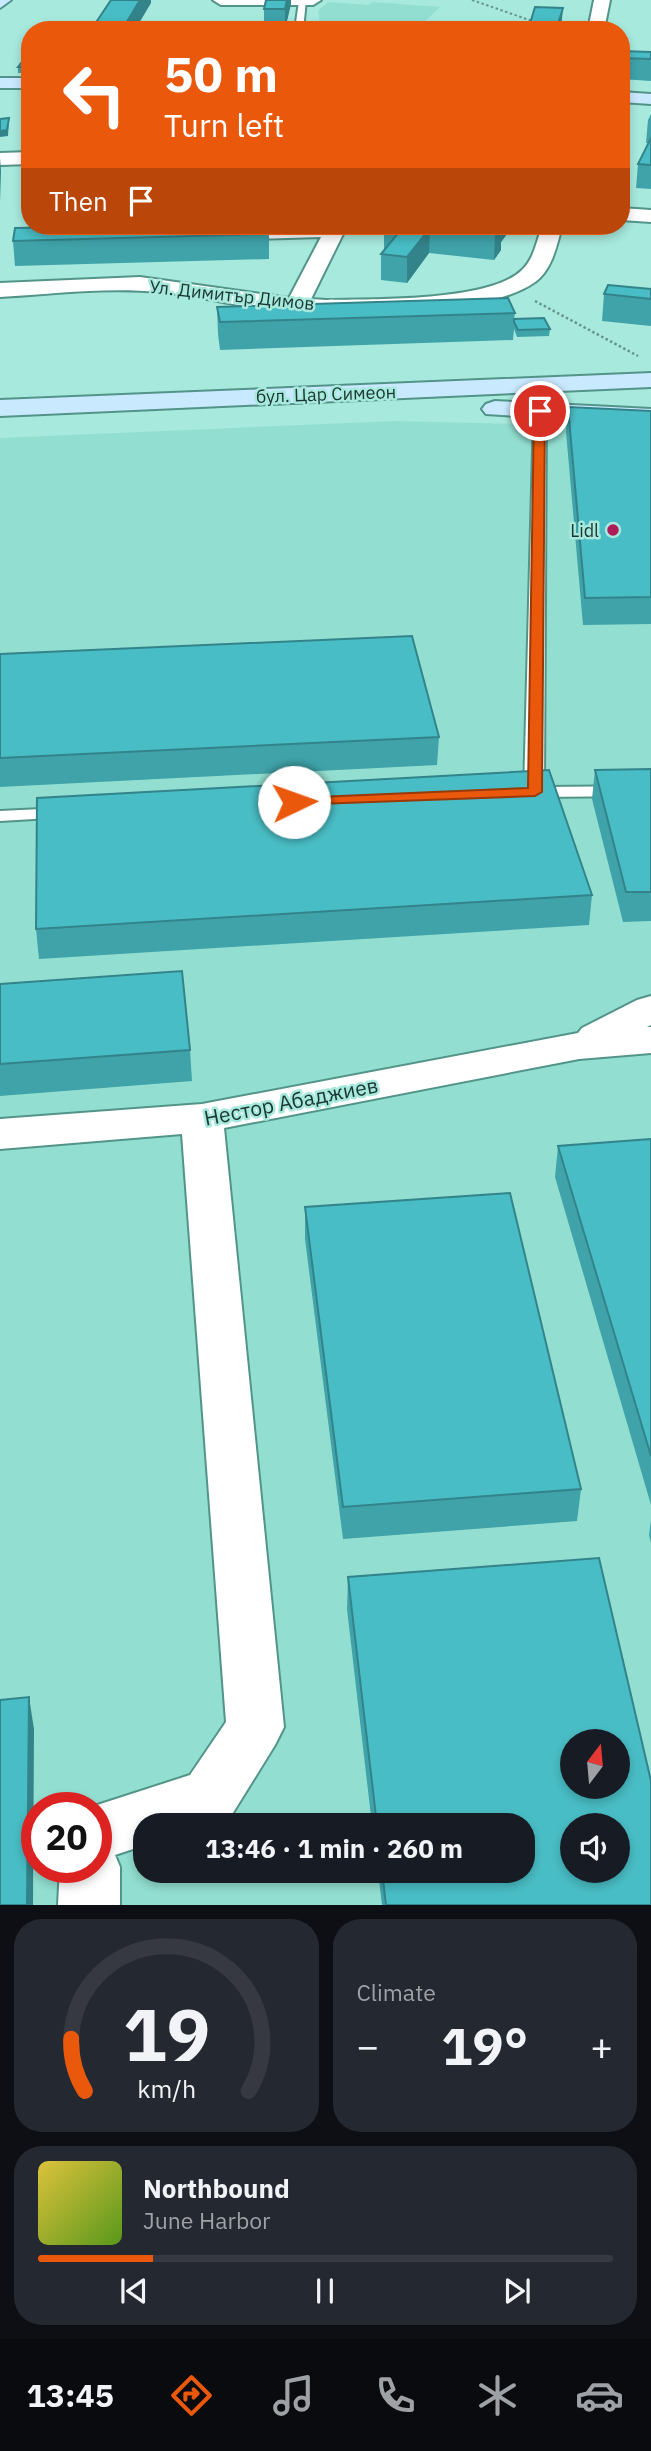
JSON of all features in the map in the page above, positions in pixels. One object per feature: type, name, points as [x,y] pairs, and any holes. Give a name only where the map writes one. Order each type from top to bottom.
[{"type":"main road","points":[[0,83],[21,83]]},
{"type":"main road","points":[[630,98],[651,99]]},
{"type":"main road","name":"бул. Цар Симеон","points":[[0,408],[651,380]]},
{"type":"main road","name":"бул. Цар Симеон","points":[[0,424],[400,408],[540,411],[606,420],[651,417]]},
{"type":"street","points":[[221,0],[313,0]]},
{"type":"street","points":[[598,21],[602,0]]},
{"type":"street","points":[[0,159],[21,158]]},
{"type":"street","points":[[630,215],[651,216]]},
{"type":"street","points":[[297,305],[332,235]]},
{"type":"street","name":"Ул. Димитър Димов","points":[[0,290],[158,285],[297,305],[411,303],[472,296],[510,287],[534,271],[541,262],[549,235]]},
{"type":"street","name":"Нестор Абаджиев","points":[[579,1046],[651,1009]]},
{"type":"street","name":"Нестор Абаджиев","points":[[0,1134],[202,1118],[579,1046],[651,1040]]},
{"type":"street","points":[[112,1828],[211,1796],[256,1727],[202,1118]]},
{"type":"street","points":[[89,1905],[90,1883]]},
{"type":"lane","points":[[300,21],[303,1]]},
{"type":"lane","points":[[540,411],[528,792],[651,791]]},
{"type":"lane","points":[[0,816],[82,812]]},
{"type":"path","points":[[472,0],[530,21]]},
{"type":"path","points":[[510,287],[639,357]]},
{"type":"shaded area","points":[[328,2],[440,7],[425,21],[320,21],[318,11]]},
{"type":"shaded area","points":[[395,421],[651,427],[651,1905],[0,1905],[0,438]]},
{"type":"building","points":[[111,0],[140,0],[127,21],[97,21]]},
{"type":"building","points":[[266,0],[287,0],[285,9],[264,9]]},
{"type":"building","points":[[535,7],[563,8],[559,21],[531,21]]},
{"type":"building","points":[[630,51],[651,52],[651,59],[630,58]]},
{"type":"building","points":[[9,118],[7,130],[0,131],[0,119]]},
{"type":"building","points":[[651,138],[651,165],[638,164]]},
{"type":"building","points":[[15,228],[21,228],[21,235],[232,235],[13,241]]},
{"type":"building","points":[[397,235],[424,235],[407,257],[381,254]]},
{"type":"building","points":[[608,285],[651,289],[651,299],[604,294]]},
{"type":"building","points":[[508,298],[515,313],[220,322],[217,307]]},
{"type":"building","points":[[544,318],[550,329],[518,330],[514,322],[514,319]]},
{"type":"building","name":"Lidl","points":[[568,407],[651,411],[651,597],[585,598]]},
{"type":"building","points":[[412,636],[439,737],[0,758],[0,654]]},
{"type":"building","points":[[651,769],[651,892],[626,892],[595,770]]},
{"type":"building","points":[[549,770],[592,895],[36,929],[37,798]]},
{"type":"building","points":[[182,971],[190,1050],[0,1064],[0,984]]},
{"type":"building","points":[[651,1139],[651,1456],[558,1146]]},
{"type":"building","points":[[510,1193],[581,1489],[343,1507],[305,1207]]},
{"type":"building","points":[[599,1558],[651,1781],[651,1905],[386,1905],[383,1883],[535,1883],[535,1813],[376,1813],[348,1577]]},
{"type":"building","points":[[29,1697],[28,1792],[21,1792],[21,1883],[27,1883],[27,1905],[0,1905],[0,1700]]},
{"type":"place","name":"Lidl","points":[[613,530]]},
{"type":"route","points":[[294,802],[535,792],[540,411]]}]
